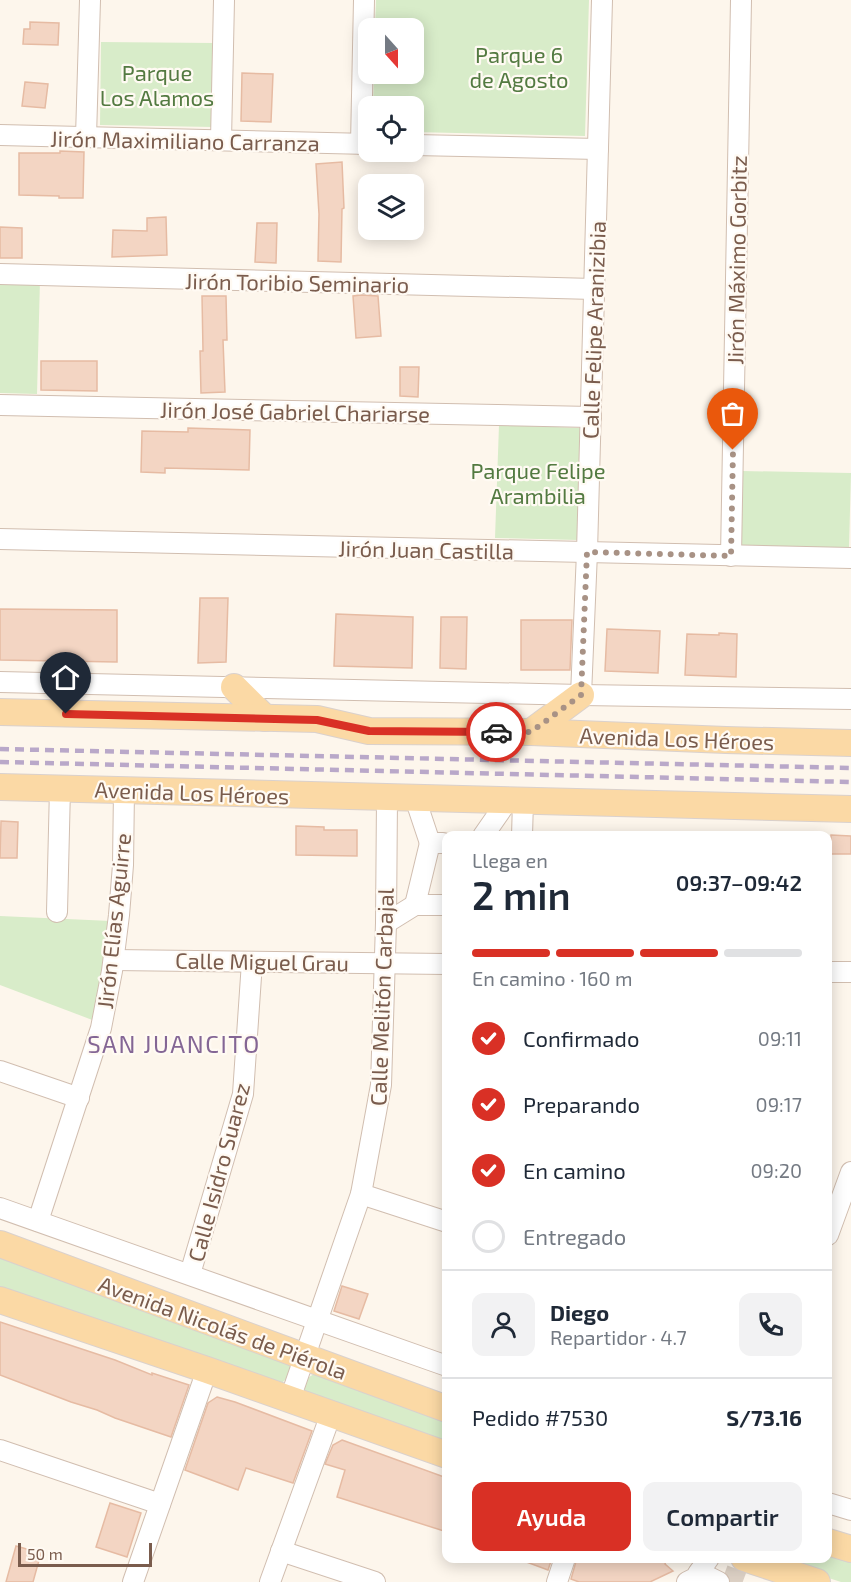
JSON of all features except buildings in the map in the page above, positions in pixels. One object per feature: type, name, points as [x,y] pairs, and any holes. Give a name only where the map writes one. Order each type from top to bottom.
[{"type":"main road","points":[[234,687],[265,718]]},
{"type":"main road","points":[[531,732],[581,695]]},
{"type":"main road","name":"Avenida Los Héroes","points":[[0,712],[317,720],[369,731],[531,732],[851,743]]},
{"type":"main road","points":[[0,727],[316,735],[369,731]]},
{"type":"main road","name":"Avenida Los Héroes","points":[[0,787],[851,809]]},
{"type":"main road","name":"Avenida Nicolás de Piérola","points":[[0,1244],[442,1406]]},
{"type":"main road","name":"Avenida Nicolás de Piérola","points":[[0,1300],[442,1453]]},
{"type":"main road","points":[[832,1543],[851,1549]]},
{"type":"main road","points":[[726,1568],[803,1580]]},
{"type":"street","points":[[86,137],[90,0]]},
{"type":"street","points":[[221,140],[224,0]]},
{"type":"street","points":[[364,0],[365,96]]},
{"type":"street","name":"Calle Felipe Aranizibia","points":[[581,695],[602,0]]},
{"type":"street","name":"Jirón Máximo Gorbitz","points":[[731,556],[741,0]]},
{"type":"street","name":"Jirón Maximiliano Carranza","points":[[0,135],[358,144]]},
{"type":"street","points":[[424,145],[598,149]]},
{"type":"street","name":"Jirón Toribio Seminario","points":[[0,274],[594,289]]},
{"type":"street","name":"Jirón José Gabriel Chariarse","points":[[0,405],[591,417]]},
{"type":"street","name":"Jirón Juan Castilla","points":[[0,539],[851,558]]},
{"type":"street","name":"Avenida Los Héroes","points":[[0,682],[851,699]]},
{"type":"street","points":[[57,912],[60,789]]},
{"type":"street","name":"Jirón Elías Aguirre","points":[[38,1221],[102,1028],[114,960],[123,865],[124,790]]},
{"type":"street","name":"Calle Melitón Carbajal","points":[[290,1400],[361,1194],[381,1085],[387,798]]},
{"type":"street","points":[[415,798],[437,843],[415,905]]},
{"type":"street","points":[[488,831],[515,801]]},
{"type":"street","points":[[515,801],[521,831]]},
{"type":"street","points":[[386,923],[415,905],[442,905]]},
{"type":"street","name":"Calle Miguel Grau","points":[[114,960],[442,964]]},
{"type":"street","name":"Calle Isidro Suarez","points":[[190,1274],[243,1094],[252,962]]},
{"type":"street","points":[[832,972],[851,972]]},
{"type":"street","points":[[0,1071],[78,1098]]},
{"type":"street","points":[[832,1228],[845,1207],[851,1172]]},
{"type":"street","points":[[361,1194],[442,1220]]},
{"type":"street","name":"Avenida Nicolás de Piérola","points":[[0,1208],[442,1364]]},
{"type":"street","points":[[133,1582],[207,1370]]},
{"type":"street","points":[[270,1582],[331,1414]]},
{"type":"street","points":[[0,1450],[160,1504]]},
{"type":"street","points":[[832,1504],[851,1510]]},
{"type":"street","points":[[281,1551],[375,1582]]},
{"type":"street","points":[[556,1582],[563,1563]]},
{"type":"street","points":[[698,1571],[726,1568]]},
{"type":"green space","name":"Parque 6 de Agosto","points":[[376,0],[589,0],[585,136],[424,132],[424,96],[373,96],[374,84],[424,84],[424,18],[375,18]]},
{"type":"green space","name":"Parque Los Alamos","points":[[101,42],[214,43],[213,127],[100,125]]},
{"type":"green space","points":[[0,279],[40,280],[37,394],[0,393]]},
{"type":"green space","name":"Parque Felipe Arambilia","points":[[499,425],[581,428],[578,540],[495,538]]},
{"type":"green space","points":[[742,471],[851,473],[849,548],[740,546]]},
{"type":"green space","points":[[0,916],[111,921],[95,1021],[0,985]]},
{"type":"green space","points":[[0,1252],[291,1362],[289,1374],[280,1384],[0,1289]]},
{"type":"green space","points":[[320,1373],[442,1416],[442,1447],[302,1393],[309,1377]]},
{"type":"green space","points":[[832,1555],[851,1561],[851,1582],[841,1582],[782,1563],[832,1563]]},
{"type":"tunnel","points":[[724,1575],[743,1582]]},
{"type":"railway","points":[[0,749],[851,768]]},
{"type":"railway","points":[[0,762],[851,782]]},
{"type":"way so far","points":[[496,732],[531,732],[581,695],[587,552],[731,556],[733,450]]},
{"type":"district","name":"SAN JUANCITO","points":[[174,1043]]},
{"type":"route","points":[[66,714],[317,720],[369,731],[496,732]]}]
